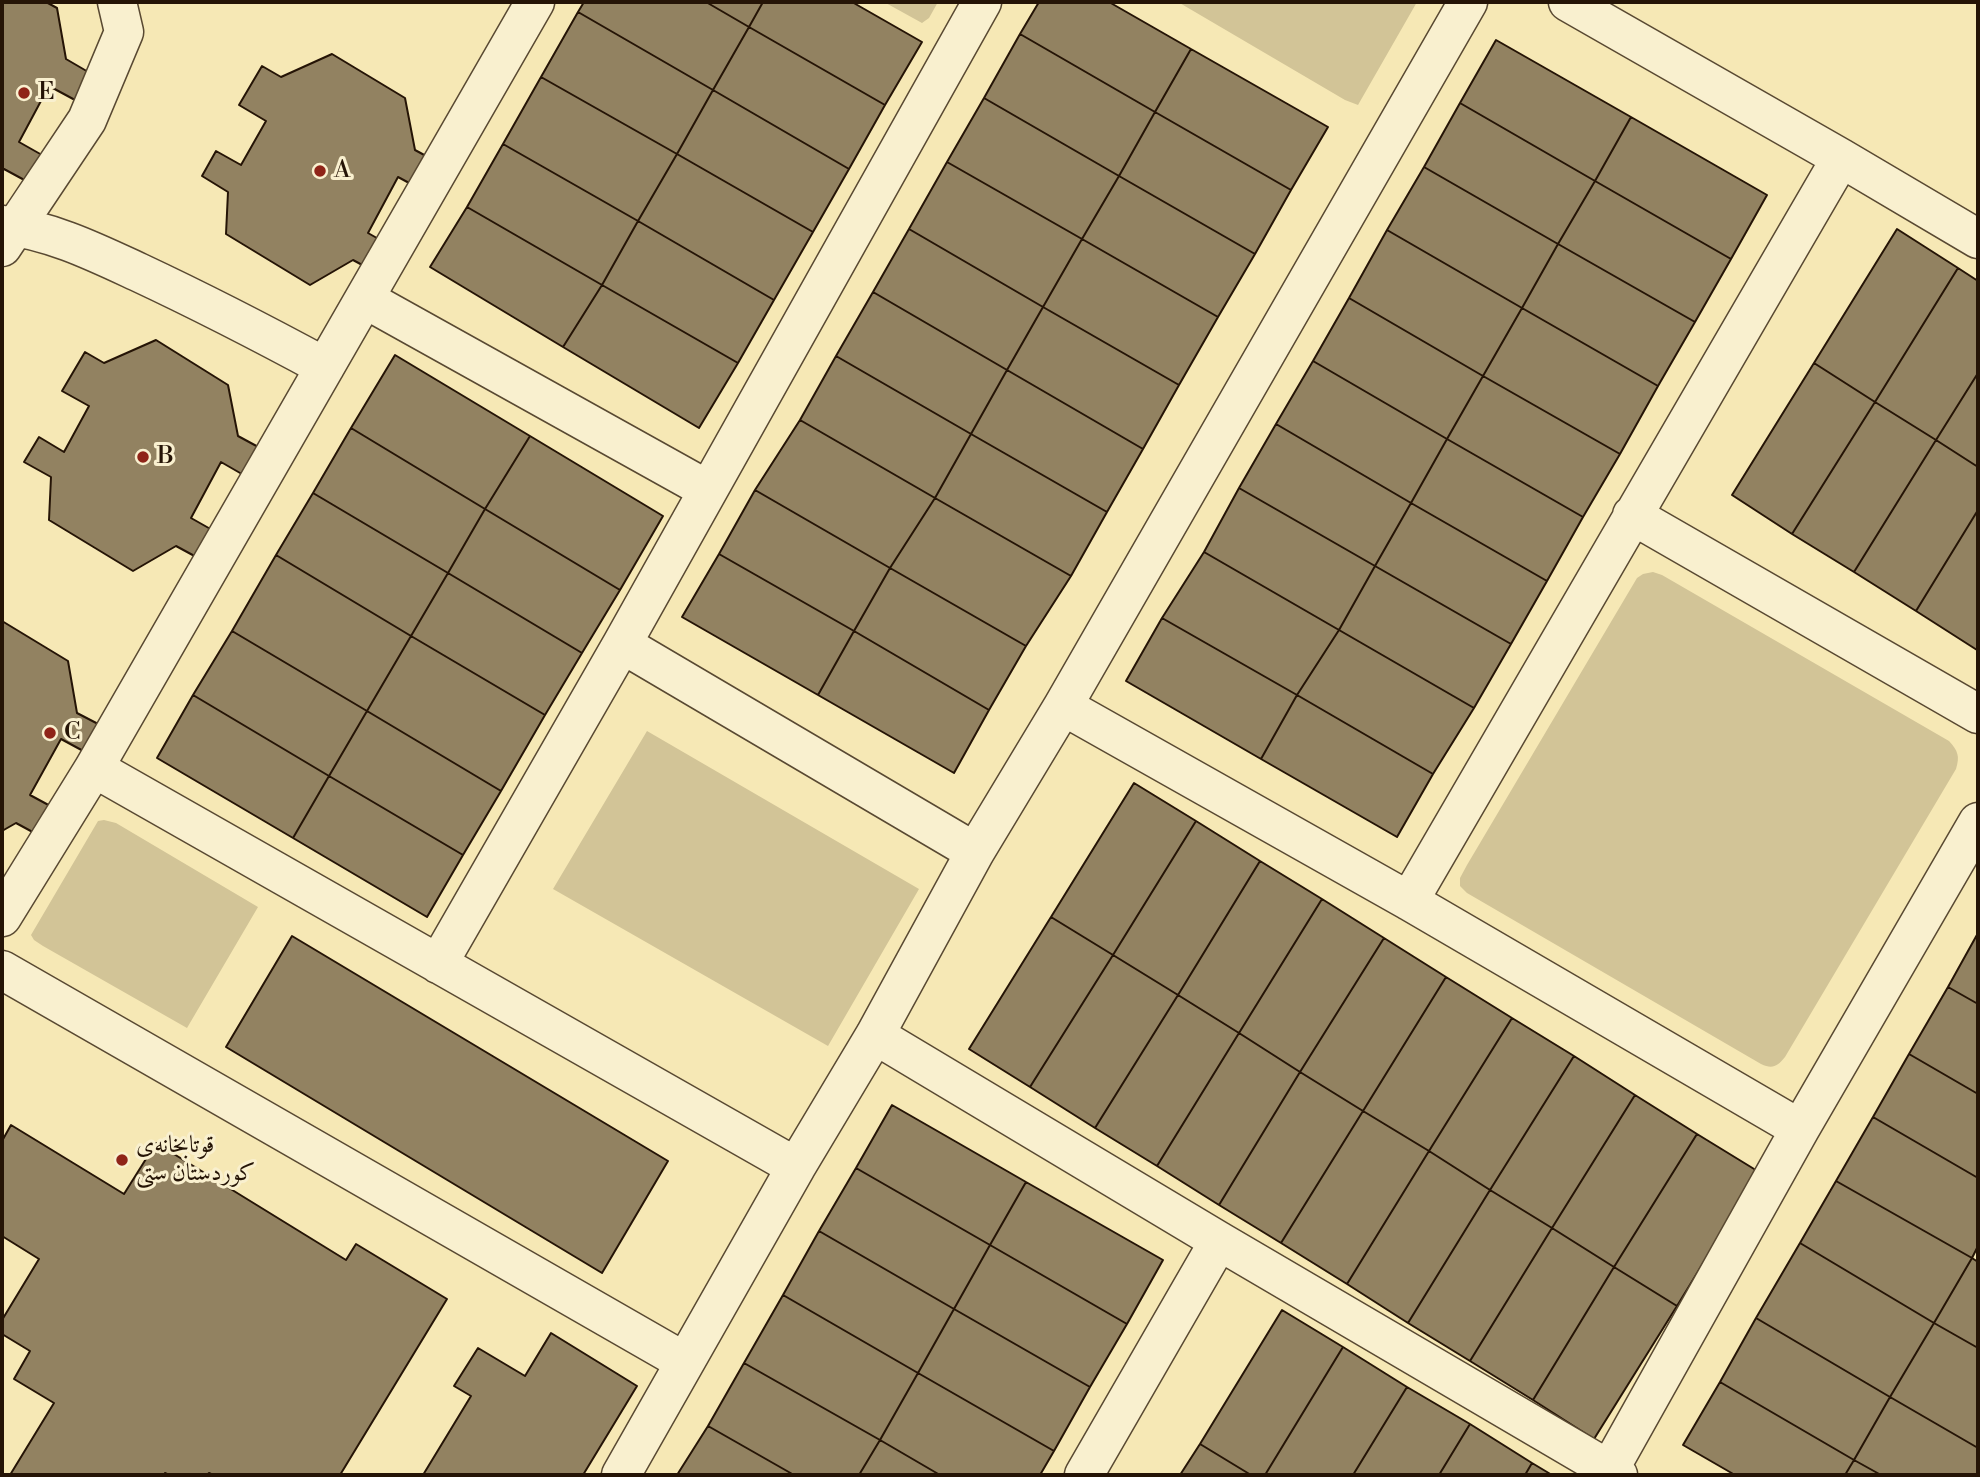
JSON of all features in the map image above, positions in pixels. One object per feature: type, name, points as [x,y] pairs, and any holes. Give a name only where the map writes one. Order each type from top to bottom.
[{"type":"street","points":[[117,2],[124,32],[87,120],[6,233],[81,245],[204,303],[326,367]]},
{"type":"street","points":[[2,918],[94,768],[535,2]]},
{"type":"street","points":[[438,964],[622,644],[982,2]]},
{"type":"street","points":[[621,1475],[874,1035],[975,852],[1063,706],[1468,2]]},
{"type":"street","points":[[1568,2],[1978,239]]},
{"type":"street","points":[[1409,901],[1841,158]]},
{"type":"street","points":[[365,299],[708,490]]},
{"type":"street","points":[[1632,515],[1978,714]]},
{"type":"street","points":[[622,644],[975,852]]},
{"type":"street","points":[[1063,706],[1409,901],[1800,1129]]},
{"type":"street","points":[[94,768],[796,1167]]},
{"type":"street","points":[[874,1035],[1614,1473],[1800,1129],[1978,822]]},
{"type":"street","points":[[2,970],[685,1362]]},
{"type":"street","points":[[1084,1475],[1219,1241]]},
{"type":"shaded area","points":[[884,2],[938,2],[929,18],[922,23]]},
{"type":"shaded area","points":[[1178,2],[1417,2],[1358,105],[1345,100]]},
{"type":"shaded area","points":[[1653,572],[1949,741],[1957,754],[1956,769],[1785,1057],[1774,1066],[1761,1064],[1467,893],[1460,886],[1460,878],[1467,865],[1637,578]]},
{"type":"shaded area","points":[[647,731],[919,889],[828,1046],[553,889]]},
{"type":"shaded area","points":[[98,821],[116,823],[258,907],[187,1028],[43,946],[31,935]]},
{"type":"building","name":"E","points":[[2,2],[46,2],[57,8],[66,59],[90,73],[75,100],[49,86],[19,142],[42,155],[28,182],[4,169],[2,171]]},
{"type":"building","points":[[584,2],[706,2],[749,27],[713,90],[578,12]]},
{"type":"building","points":[[706,2],[763,2],[749,27]]},
{"type":"building","points":[[763,2],[852,2],[922,42],[885,105],[749,27]]},
{"type":"building","points":[[1039,2],[1109,2],[1191,49],[1155,112],[1020,34]]},
{"type":"building","points":[[578,12],[713,90],[677,154],[541,77]]},
{"type":"building","points":[[749,27],[885,105],[849,169],[713,90]]},
{"type":"building","points":[[1020,34],[1155,112],[1119,176],[984,98]]},
{"type":"building","points":[[1496,40],[1631,117],[1595,181],[1460,103]]},
{"type":"building","points":[[1191,49],[1328,127],[1291,190],[1155,112]]},
{"type":"building","name":"A","points":[[332,54],[405,98],[415,150],[439,163],[424,191],[398,177],[368,233],[391,246],[377,273],[353,260],[310,285],[226,234],[228,192],[202,176],[216,151],[241,165],[266,121],[239,105],[262,66],[281,77]]},
{"type":"building","points":[[541,77],[677,154],[638,221],[503,144]]},
{"type":"building","points":[[713,90],[849,169],[813,232],[677,154]]},
{"type":"building","points":[[984,98],[1119,176],[1082,239],[947,162]]},
{"type":"building","points":[[1460,103],[1595,181],[1558,244],[1424,167]]},
{"type":"building","points":[[1155,112],[1291,190],[1255,254],[1119,176]]},
{"type":"building","points":[[1631,117],[1767,195],[1731,259],[1595,181]]},
{"type":"building","points":[[503,144],[638,221],[602,285],[467,207]]},
{"type":"building","points":[[677,154],[813,232],[774,300],[638,221]]},
{"type":"building","points":[[947,162],[1082,239],[1043,307],[909,229]]},
{"type":"building","points":[[1424,167],[1558,244],[1522,308],[1387,230]]},
{"type":"building","points":[[1119,176],[1255,254],[1218,317],[1082,239]]},
{"type":"building","points":[[1595,181],[1731,259],[1695,322],[1558,244]]},
{"type":"building","points":[[467,207],[602,285],[563,347],[430,267]]},
{"type":"building","points":[[638,221],[774,300],[738,363],[602,285]]},
{"type":"building","points":[[909,229],[1043,307],[1007,370],[873,292]]},
{"type":"building","points":[[1897,229],[1958,268],[1875,402],[1814,363]]},
{"type":"building","points":[[1387,230],[1522,308],[1483,376],[1349,298]]},
{"type":"building","points":[[1082,239],[1218,317],[1179,385],[1043,307]]},
{"type":"building","points":[[1558,244],[1695,322],[1658,386],[1522,308]]},
{"type":"building","points":[[1958,268],[1978,281],[1978,373],[1936,440],[1875,402]]},
{"type":"building","points":[[602,285],[738,363],[699,428],[563,347]]},
{"type":"building","points":[[873,292],[1007,370],[971,434],[836,356]]},
{"type":"building","points":[[1349,298],[1483,376],[1447,439],[1313,361]]},
{"type":"building","points":[[1043,307],[1179,385],[1143,449],[1007,370]]},
{"type":"building","points":[[1522,308],[1658,386],[1620,454],[1483,376]]},
{"type":"building","name":"B","points":[[156,340],[228,385],[238,436],[262,449],[247,477],[221,462],[191,518],[214,531],[200,559],[176,546],[133,571],[49,520],[51,477],[24,462],[39,437],[64,452],[89,406],[62,391],[85,352],[104,363]]},
{"type":"building","points":[[395,355],[530,436],[485,509],[351,428]]},
{"type":"building","points":[[836,356],[971,434],[935,498],[800,420]]},
{"type":"building","points":[[1313,361],[1447,439],[1411,503],[1276,424]]},
{"type":"building","points":[[1814,363],[1875,402],[1792,534],[1732,495]]},
{"type":"building","points":[[1007,370],[1143,449],[1107,512],[971,434]]},
{"type":"building","points":[[1978,373],[1978,467],[1936,440]]},
{"type":"building","points":[[1483,376],[1620,454],[1583,517],[1447,439]]},
{"type":"building","points":[[1875,402],[1936,440],[1854,572],[1792,534]]},
{"type":"building","points":[[800,420],[935,498],[890,568],[755,490]]},
{"type":"building","points":[[1276,424],[1411,503],[1375,566],[1239,488]]},
{"type":"building","points":[[351,428],[485,509],[448,573],[313,493]]},
{"type":"building","points":[[971,434],[1107,512],[1071,576],[935,498]]},
{"type":"building","points":[[530,436],[663,516],[620,590],[485,509]]},
{"type":"building","points":[[1447,439],[1583,517],[1547,581],[1411,503]]},
{"type":"building","points":[[1936,440],[1978,467],[1978,510],[1916,611],[1854,572]]},
{"type":"building","points":[[1239,488],[1375,566],[1339,630],[1204,552]]},
{"type":"building","points":[[755,490],[890,568],[854,631],[719,554]]},
{"type":"building","points":[[313,493],[448,573],[411,636],[276,555]]},
{"type":"building","points":[[935,498],[1071,576],[1026,646],[890,568]]},
{"type":"building","points":[[1411,503],[1547,581],[1511,644],[1375,566]]},
{"type":"building","points":[[485,509],[620,590],[582,653],[448,573]]},
{"type":"building","points":[[1978,510],[1978,648],[1977,650],[1916,611]]},
{"type":"building","points":[[1204,552],[1339,630],[1297,695],[1162,618]]},
{"type":"building","points":[[719,554],[854,631],[818,695],[682,617]]},
{"type":"building","points":[[276,555],[411,636],[367,711],[232,631]]},
{"type":"building","points":[[1375,566],[1511,644],[1474,708],[1339,630]]},
{"type":"building","points":[[890,568],[1026,646],[989,710],[854,631]]},
{"type":"building","points":[[448,573],[582,653],[545,715],[411,636]]},
{"type":"building","points":[[1162,618],[1297,695],[1261,759],[1126,681]]},
{"type":"building","name":"C","points":[[2,621],[68,661],[77,713],[102,726],[87,753],[61,739],[30,795],[54,808],[40,836],[16,823],[2,831]]},
{"type":"building","points":[[1339,630],[1474,708],[1433,774],[1297,695]]},
{"type":"building","points":[[232,631],[367,711],[329,776],[193,695]]},
{"type":"building","points":[[854,631],[989,710],[954,773],[818,695]]},
{"type":"building","points":[[411,636],[545,715],[501,791],[367,711]]},
{"type":"building","points":[[193,695],[329,776],[293,838],[157,758]]},
{"type":"building","points":[[1297,695],[1433,774],[1397,837],[1261,759]]},
{"type":"building","points":[[367,711],[501,791],[463,855],[329,776]]},
{"type":"building","points":[[329,776],[463,855],[427,917],[293,838]]},
{"type":"building","points":[[1134,783],[1196,821],[1113,955],[1051,917]]},
{"type":"building","points":[[1196,821],[1260,861],[1178,995],[1113,955]]},
{"type":"building","points":[[1260,861],[1322,899],[1239,1033],[1178,995]]},
{"type":"building","points":[[1322,899],[1384,938],[1300,1072],[1239,1033]]},
{"type":"building","points":[[1051,917],[1113,955],[1030,1087],[969,1049]]},
{"type":"building","points":[[1978,933],[1978,1004],[1948,987]]},
{"type":"building","points":[[292,936],[668,1161],[602,1273],[226,1047]]},
{"type":"building","points":[[1384,938],[1446,977],[1363,1111],[1300,1072]]},
{"type":"building","points":[[1113,955],[1178,995],[1095,1128],[1030,1087]]},
{"type":"building","points":[[1446,977],[1512,1018],[1429,1151],[1363,1111]]},
{"type":"building","points":[[1948,987],[1978,1004],[1978,1094],[1909,1054]]},
{"type":"building","points":[[1178,995],[1239,1033],[1157,1166],[1095,1128]]},
{"type":"building","points":[[1512,1018],[1574,1056],[1490,1190],[1429,1151]]},
{"type":"building","points":[[1239,1033],[1300,1072],[1219,1205],[1157,1166]]},
{"type":"building","points":[[1909,1054],[1978,1094],[1978,1178],[1873,1117]]},
{"type":"building","points":[[1574,1056],[1635,1095],[1552,1228],[1490,1190]]},
{"type":"building","points":[[1300,1072],[1363,1111],[1281,1243],[1219,1205]]},
{"type":"building","points":[[1635,1095],[1697,1134],[1614,1267],[1552,1228]]},
{"type":"building","points":[[892,1105],[1026,1182],[990,1245],[856,1168]]},
{"type":"building","points":[[1363,1111],[1429,1151],[1347,1284],[1281,1243]]},
{"type":"building","points":[[1873,1117],[1978,1178],[1978,1246],[1972,1258],[1836,1181]]},
{"type":"building","name":"قوتابخانەی کوردستان ستی","points":[[11,1125],[124,1194],[156,1143],[346,1260],[356,1244],[447,1299],[340,1475],[10,1475],[54,1403],[14,1379],[30,1351],[2,1334],[2,1320],[39,1259],[2,1236],[2,1141]]},
{"type":"building","points":[[1697,1134],[1759,1172],[1677,1306],[1614,1267]]},
{"type":"building","points":[[1429,1151],[1490,1190],[1408,1323],[1347,1284]]},
{"type":"building","points":[[856,1168],[990,1245],[954,1309],[819,1231]]},
{"type":"building","points":[[1836,1181],[1972,1258],[1934,1323],[1800,1243]]},
{"type":"building","points":[[1026,1182],[1163,1260],[1127,1324],[990,1245]]},
{"type":"building","points":[[1490,1190],[1552,1228],[1470,1361],[1408,1323]]},
{"type":"building","points":[[1552,1228],[1614,1267],[1533,1400],[1470,1361]]},
{"type":"building","points":[[819,1231],[954,1309],[918,1373],[783,1295]]},
{"type":"building","points":[[1800,1243],[1934,1323],[1890,1397],[1756,1318]]},
{"type":"building","points":[[990,1245],[1127,1324],[1090,1387],[954,1309]]},
{"type":"building","points":[[1972,1258],[1978,1262],[1978,1348],[1934,1323]]},
{"type":"building","points":[[1614,1267],[1677,1306],[1594,1439],[1533,1400]]},
{"type":"building","points":[[783,1295],[918,1373],[880,1440],[744,1363]]},
{"type":"building","points":[[954,1309],[1090,1387],[1054,1451],[918,1373]]},
{"type":"building","points":[[1282,1310],[1343,1347],[1265,1475],[1251,1475],[1200,1444]]},
{"type":"building","points":[[1756,1318],[1890,1397],[1854,1460],[1720,1382]]},
{"type":"building","points":[[1934,1323],[1978,1348],[1978,1448],[1890,1397]]},
{"type":"building","points":[[551,1333],[637,1386],[583,1475],[423,1475],[471,1396],[454,1386],[478,1348],[525,1376]]},
{"type":"building","points":[[1343,1347],[1407,1387],[1353,1475],[1265,1475]]},
{"type":"building","points":[[744,1363],[880,1440],[859,1475],[794,1475],[708,1426]]},
{"type":"building","points":[[918,1373],[1054,1451],[1040,1475],[940,1475],[880,1440]]},
{"type":"building","points":[[1720,1382],[1854,1460],[1845,1475],[1735,1475],[1683,1445]]},
{"type":"building","points":[[1407,1387],[1470,1424],[1439,1475],[1353,1475]]},
{"type":"building","points":[[1890,1397],[1978,1448],[1978,1475],[1881,1475],[1854,1460]]},
{"type":"building","points":[[1470,1424],[1532,1463],[1525,1475],[1439,1475]]},
{"type":"building","points":[[708,1426],[794,1475],[677,1475]]},
{"type":"building","points":[[880,1440],[940,1475],[859,1475]]},
{"type":"building","points":[[1200,1444],[1251,1475],[1180,1475]]},
{"type":"building","points":[[1854,1460],[1881,1475],[1845,1475]]},
{"type":"building","points":[[1532,1463],[1552,1475],[1525,1475]]},
{"type":"place","name":"E","points":[[24,93]]},
{"type":"place","name":"A","points":[[320,171]]},
{"type":"place","name":"B","points":[[143,457]]},
{"type":"place","name":"C","points":[[50,733]]},
{"type":"place","name":"قوتابخانەی کوردستان ستی","points":[[122,1160]]}]
